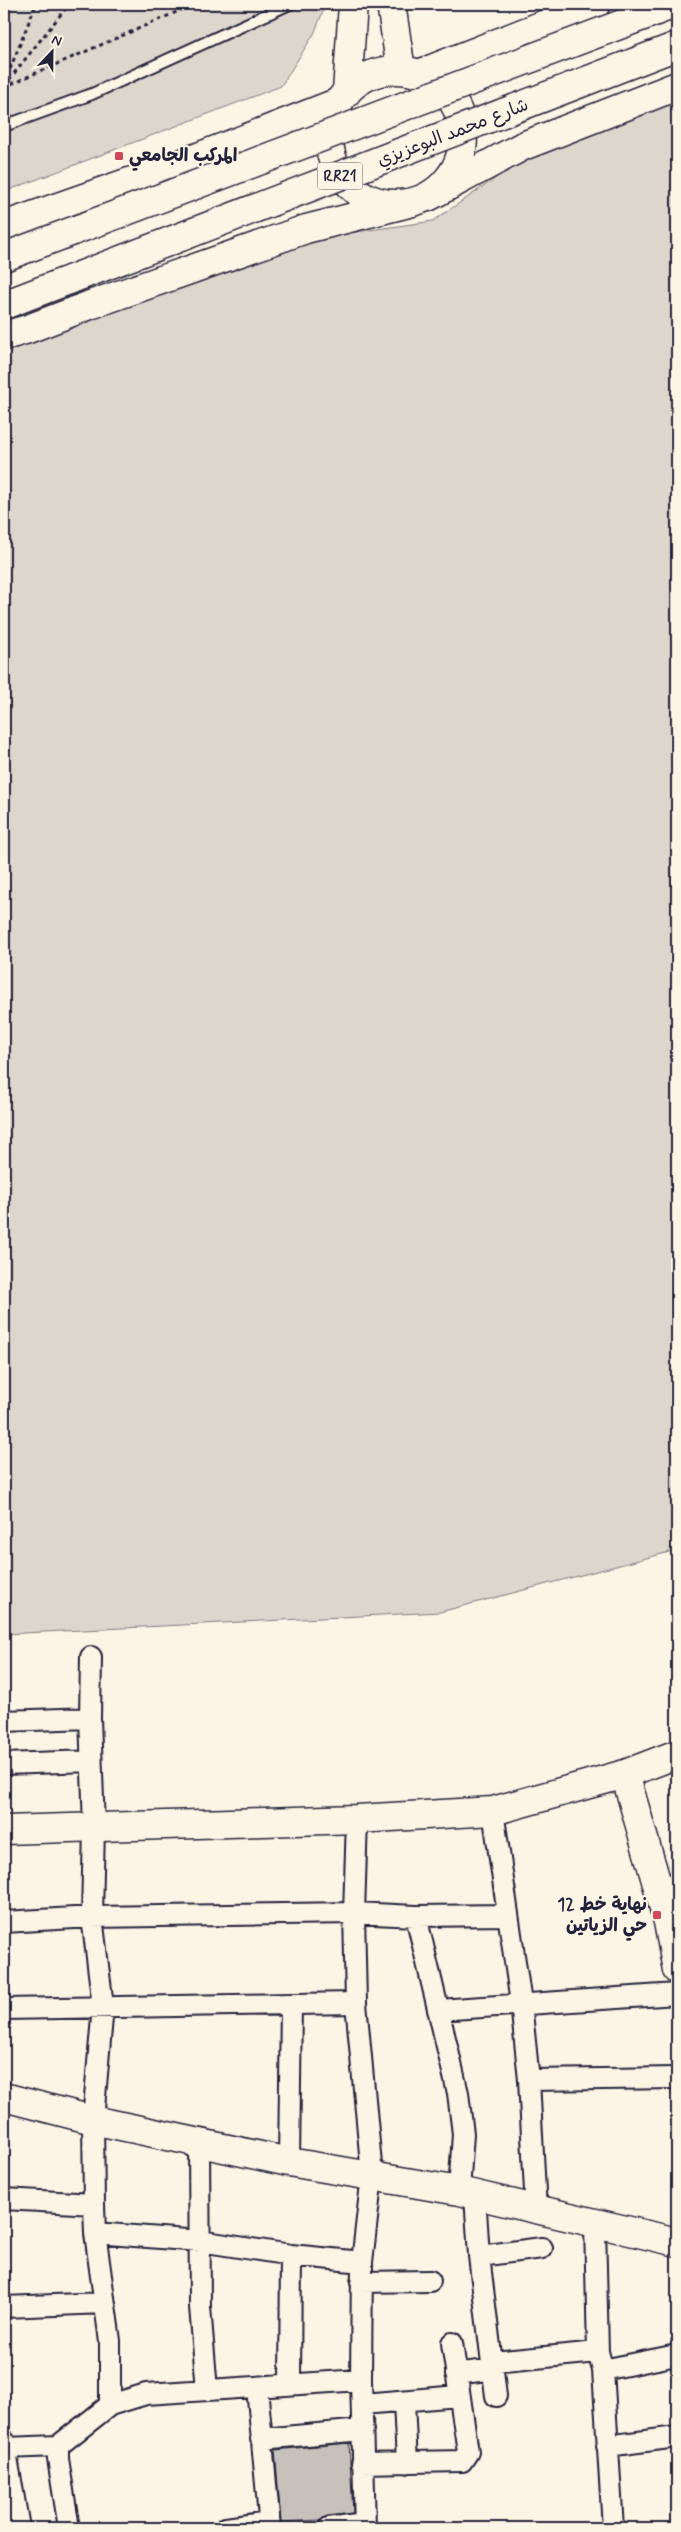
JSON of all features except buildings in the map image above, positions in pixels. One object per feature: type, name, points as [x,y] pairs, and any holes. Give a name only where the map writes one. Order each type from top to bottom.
[{"type":"main road","points":[[353,4],[343,97],[331,122],[330,144],[340,171],[348,184],[366,197],[387,204],[418,200],[445,183],[458,165],[463,144],[462,122],[453,102],[438,85],[410,72],[390,4]]},
{"type":"main road","points":[[4,226],[175,166],[343,97],[362,80],[381,72],[410,72],[596,4]]},
{"type":"main road","name":"RR21","points":[[4,257],[676,4]]},
{"type":"main road","name":"شارع محمد البوعزيزي","points":[[4,305],[677,46]]},
{"type":"main road","points":[[4,336],[306,229],[418,200],[523,146],[677,86]]},
{"type":"main road","points":[[4,1830],[356,1819],[492,1811],[625,1774],[677,1754]]},
{"type":"main road","points":[[625,1774],[668,1922],[677,1970]]},
{"type":"main road","points":[[4,2097],[93,2120],[289,2162],[467,2193],[595,2225],[677,2242]]},
{"type":"street","points":[[91,1657],[90,1718],[94,1827],[92,1917],[102,2006],[93,2120],[94,2204],[95,2232],[110,2341],[110,2405]]},
{"type":"street","points":[[4,1721],[90,1718]]},
{"type":"street","points":[[4,1764],[91,1762]]},
{"type":"street","points":[[492,1811],[521,2003],[529,2080],[536,2210]]},
{"type":"street","points":[[329,2528],[364,2525],[361,2380],[362,2262],[372,2175],[356,2003],[354,1913],[356,1819]]},
{"type":"street","points":[[4,1922],[92,1917],[354,1913],[416,1916],[508,1915]]},
{"type":"street","points":[[416,1916],[458,2093],[467,2193],[479,2256],[494,2366],[496,2396]]},
{"type":"street","points":[[438,2010],[677,1994]]},
{"type":"street","points":[[4,2009],[356,2003]]},
{"type":"street","points":[[289,2162],[291,2005]]},
{"type":"street","points":[[529,2080],[677,2078]]},
{"type":"street","points":[[199,2142],[200,2307],[207,2390]]},
{"type":"street","points":[[4,2199],[94,2204]]},
{"type":"street","points":[[595,2225],[601,2361],[613,2528]]},
{"type":"street","points":[[95,2232],[200,2241],[291,2255],[362,2262]]},
{"type":"street","points":[[479,2256],[542,2248]]},
{"type":"street","points":[[290,2383],[291,2255]]},
{"type":"street","points":[[362,2282],[430,2281]]},
{"type":"street","points":[[4,2307],[105,2303]]},
{"type":"street","points":[[362,2463],[462,2461],[466,2457],[468,2452],[452,2343]]},
{"type":"street","points":[[456,2374],[494,2366],[677,2355]]},
{"type":"street","points":[[19,2528],[4,2444],[58,2446],[110,2405],[146,2394],[290,2383],[361,2380]]},
{"type":"street","points":[[226,2528],[269,2525],[257,2387]]},
{"type":"street","points":[[362,2404],[459,2396]]},
{"type":"street","points":[[404,2402],[407,2463]]},
{"type":"street","points":[[261,2440],[363,2430]]},
{"type":"street","points":[[607,2446],[677,2437]]},
{"type":"street","points":[[58,2446],[58,2459],[69,2528]]},
{"type":"lane","points":[[4,126],[92,94],[290,4]]},
{"type":"path","points":[[4,87],[36,4]]},
{"type":"path","points":[[4,87],[69,4]]},
{"type":"path","points":[[4,87],[196,4]]},
{"type":"shaded area","points":[[4,4],[326,4],[314,34],[281,86],[4,192]]},
{"type":"shaded area","points":[[677,102],[677,1550],[440,1612],[4,1634],[4,349],[299,240],[433,221],[531,154]]},
{"type":"place","name":"المركب الجامعي","points":[[119,156]]},
{"type":"place","name":"نهاية خط 12 حي الزياتين","points":[[657,1915]]}]
